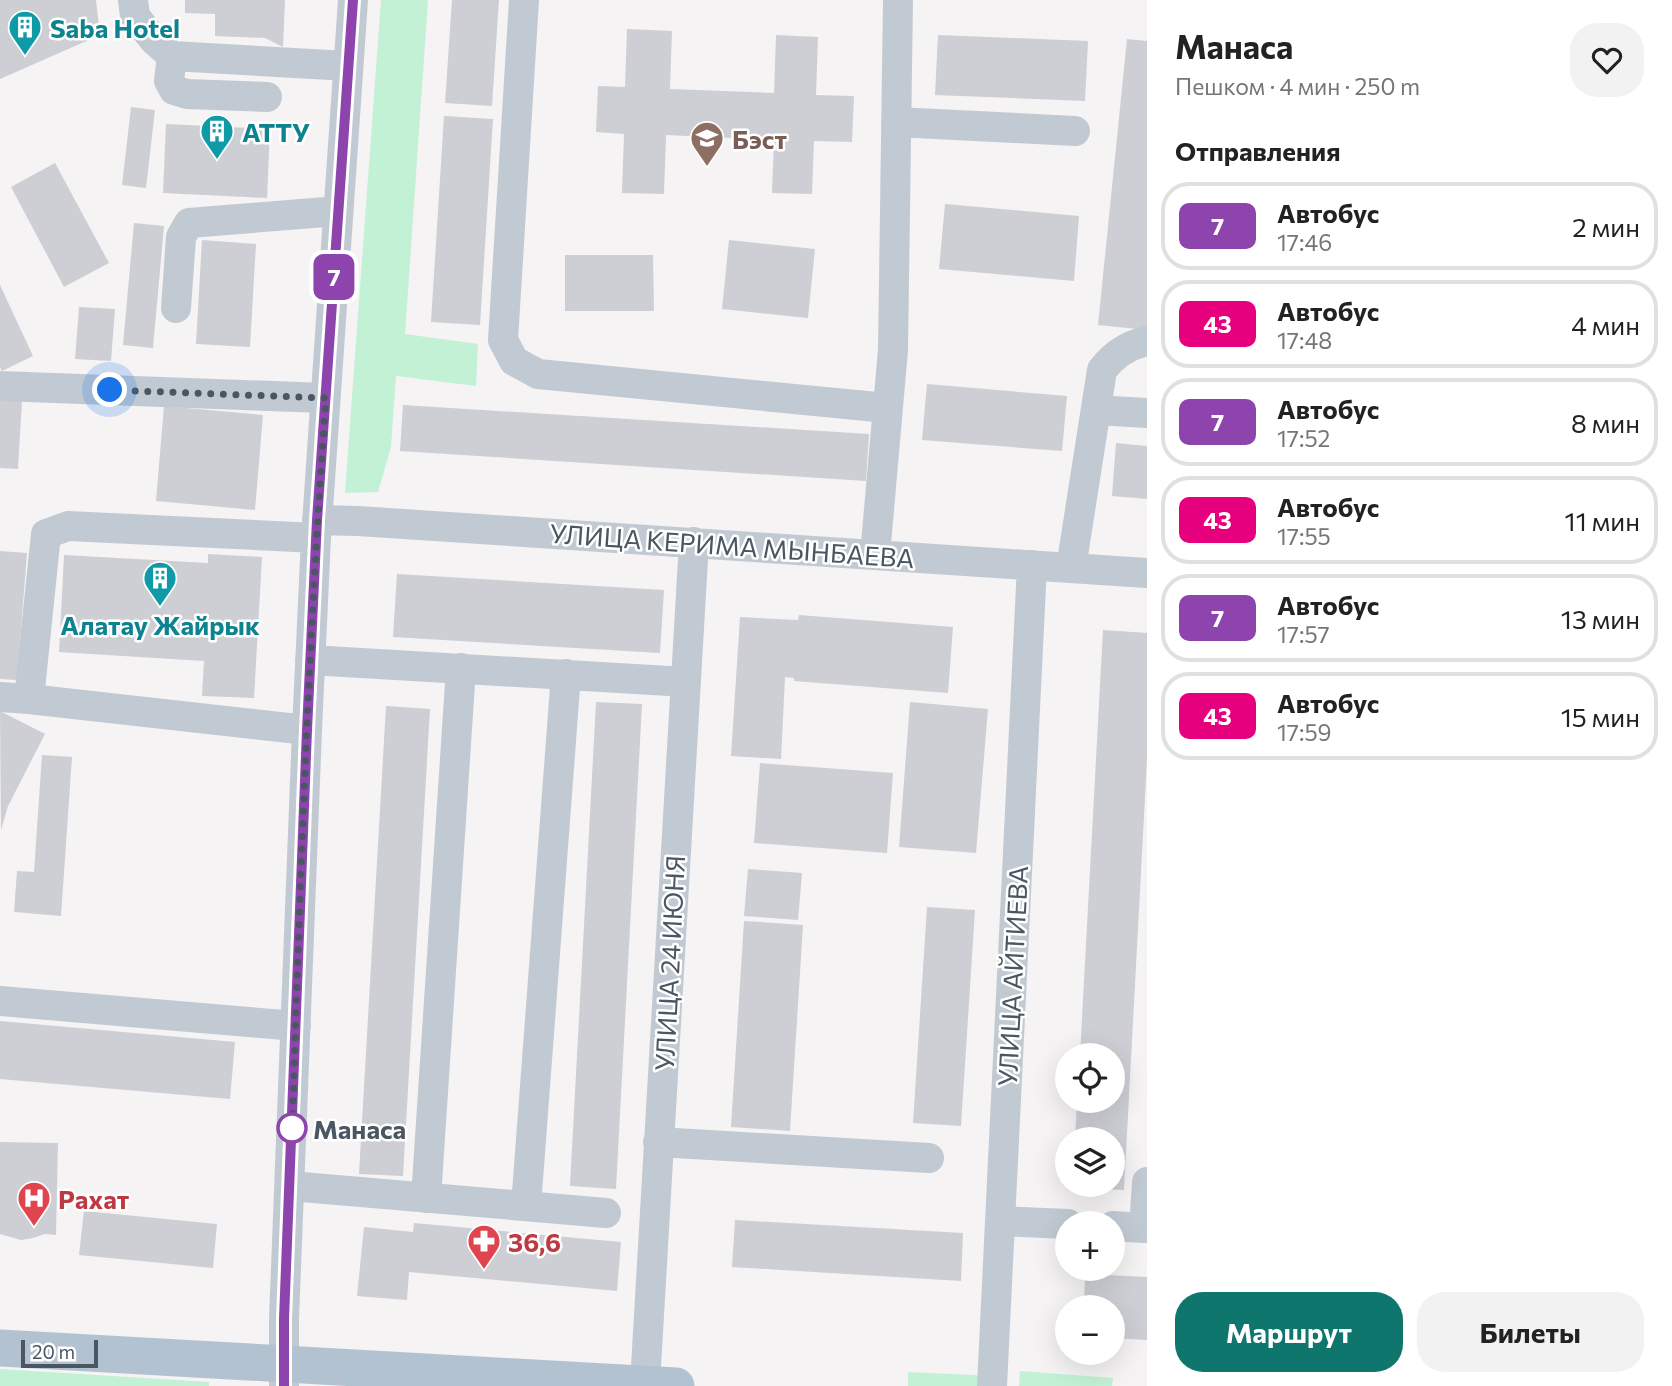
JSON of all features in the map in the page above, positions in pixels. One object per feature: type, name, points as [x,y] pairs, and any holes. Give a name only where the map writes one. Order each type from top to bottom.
[{"type":"main road","points":[[0,1348],[284,1375],[660,1385]]},
{"type":"street","points":[[133,0],[135,16],[154,40],[172,56],[348,66]]},
{"type":"street","points":[[284,1375],[284,1319],[316,529],[353,0]]},
{"type":"street","points":[[524,0],[503,340],[514,361],[538,374],[887,408]]},
{"type":"street","points":[[875,555],[892,350],[898,0]]},
{"type":"street","points":[[172,56],[169,81],[174,90],[187,94],[267,97]]},
{"type":"street","points":[[896,122],[1075,131]]},
{"type":"street","points":[[176,308],[181,237],[189,223],[338,211]]},
{"type":"street","points":[[1071,568],[1102,370],[1110,359],[1132,344],[1147,341]]},
{"type":"street","points":[[0,386],[326,398]]},
{"type":"street","points":[[1096,410],[1147,413]]},
{"type":"street","name":"УЛИЦА КЕРИМА МЫНБАЕВА","points":[[15,698],[46,534],[68,526],[316,529],[358,521],[1147,573]]},
{"type":"street","name":"УЛИЦА 24 ИЮНЯ","points":[[660,1385],[658,1142],[694,542]]},
{"type":"street","name":"УЛИЦА АЙТИЕВА","points":[[992,1386],[1032,565]]},
{"type":"street","points":[[310,660],[686,682]]},
{"type":"street","points":[[426,1198],[461,668]]},
{"type":"street","points":[[526,1206],[566,674]]},
{"type":"street","points":[[15,698],[307,730]]},
{"type":"street","points":[[0,1001],[296,1026]]},
{"type":"street","points":[[658,1142],[929,1158]]},
{"type":"street","points":[[1125,1227],[1145,1228],[1147,1182]]},
{"type":"street","points":[[290,1186],[606,1213]]},
{"type":"street","points":[[1000,1221],[1055,1223]]},
{"type":"green space","points":[[381,0],[428,0],[405,334],[478,344],[476,386],[396,376],[391,447],[378,492],[345,493]]},
{"type":"green space","points":[[0,1369],[209,1382],[209,1386],[0,1386]]},
{"type":"green space","points":[[1020,1371],[1113,1378],[1112,1386],[1019,1386]]},
{"type":"green space","points":[[908,1372],[993,1376],[992,1386],[908,1386]]},
{"type":"building","name":"Saba Hotel","points":[[0,0],[96,0],[100,35],[0,79]]},
{"type":"building","points":[[185,0],[285,0],[283,47],[265,38],[215,36],[215,14],[185,13]]},
{"type":"building","points":[[452,0],[499,0],[492,106],[445,103]]},
{"type":"building","points":[[627,29],[672,31],[670,89],[774,93],[776,35],[818,37],[816,95],[854,96],[852,142],[814,141],[812,194],[772,193],[774,140],[666,135],[664,194],[622,193],[624,134],[596,132],[598,86],[625,87]]},
{"type":"building","points":[[938,35],[1088,41],[1085,101],[935,95]]},
{"type":"building","points":[[1127,39],[1147,41],[1147,330],[1098,325]]},
{"type":"building","points":[[131,107],[155,110],[146,188],[122,185]]},
{"type":"building","points":[[444,116],[493,119],[480,325],[431,322]]},
{"type":"building","name":"АТТУ","points":[[166,124],[270,129],[267,198],[163,193]]},
{"type":"building","points":[[55,163],[109,263],[64,287],[11,187]]},
{"type":"building","points":[[945,204],[1079,216],[1074,281],[939,269]]},
{"type":"building","points":[[134,223],[164,226],[153,348],[123,345]]},
{"type":"building","points":[[202,240],[256,244],[250,347],[196,344]]},
{"type":"building","points":[[729,240],[815,249],[808,318],[722,309]]},
{"type":"building","points":[[565,255],[653,255],[654,311],[565,311]]},
{"type":"building","points":[[0,285],[33,356],[2,371],[0,367]]},
{"type":"building","points":[[79,307],[115,309],[111,361],[75,359]]},
{"type":"building","points":[[927,384],[1067,396],[1062,451],[922,440]]},
{"type":"building","points":[[0,398],[22,400],[18,469],[0,468]]},
{"type":"building","points":[[403,405],[869,434],[866,481],[400,451]]},
{"type":"building","points":[[164,406],[263,415],[255,510],[156,501]]},
{"type":"building","points":[[1116,443],[1147,446],[1147,499],[1112,496]]},
{"type":"building","points":[[0,551],[27,553],[17,680],[0,679]]},
{"type":"building","name":"Алатау Жайрык","points":[[208,554],[262,557],[254,698],[202,696],[204,661],[59,652],[64,555],[208,563]]},
{"type":"building","points":[[397,574],[664,590],[660,653],[393,637]]},
{"type":"building","points":[[799,615],[953,627],[948,693],[794,681],[794,678],[785,677],[781,759],[731,756],[740,617],[798,620]]},
{"type":"building","points":[[1103,630],[1147,633],[1147,760],[1125,1171],[1125,1127],[1076,1127],[1076,1113],[1125,1113],[1125,1043],[1081,1043]]},
{"type":"building","points":[[596,702],[642,704],[616,1189],[570,1186]]},
{"type":"building","points":[[910,702],[988,709],[976,853],[899,847]]},
{"type":"building","points":[[386,706],[430,709],[403,1176],[359,1174]]},
{"type":"building","points":[[0,711],[45,734],[8,806],[1,830]]},
{"type":"building","points":[[42,755],[72,757],[61,916],[14,912],[17,871],[34,872]]},
{"type":"building","points":[[760,763],[893,773],[887,853],[754,843]]},
{"type":"building","points":[[748,869],[802,873],[798,920],[744,916]]},
{"type":"building","points":[[927,907],[975,910],[961,1126],[913,1123]]},
{"type":"building","points":[[744,921],[803,925],[790,1131],[731,1127]]},
{"type":"building","points":[[0,1021],[235,1042],[230,1099],[0,1079]]},
{"type":"building","points":[[0,1142],[58,1143],[56,1235],[45,1234],[21,1240],[0,1234]]},
{"type":"building","points":[[84,1211],[217,1224],[213,1268],[79,1255]]},
{"type":"building","points":[[735,1220],[963,1233],[961,1281],[732,1267]]},
{"type":"building","points":[[414,1223],[621,1242],[617,1291],[409,1272],[407,1300],[357,1296],[364,1227],[413,1232]]},
{"type":"building","points":[[1125,1276],[1147,1277],[1147,1340],[1125,1339],[1125,1295],[1084,1295],[1085,1281],[1125,1281]]},
{"type":"bus line","name":"7","points":[[284,1386],[284,1319],[317,520],[353,0]]},
{"type":"place","name":"Saba Hotel","points":[[25,57]]},
{"type":"place","name":"АТТУ","points":[[217,161]]},
{"type":"place","name":"Бэст","points":[[707,168]]},
{"type":"place","name":"Алатау Жайрык","points":[[160,608]]},
{"type":"place","name":"Манаса","points":[[292,1128]]},
{"type":"place","name":"Рахат","points":[[34,1228]]},
{"type":"place","name":"36,6","points":[[484,1271]]},
{"type":"route","points":[[110,390],[326,398],[308,707],[292,1133],[292,1128]]}]
